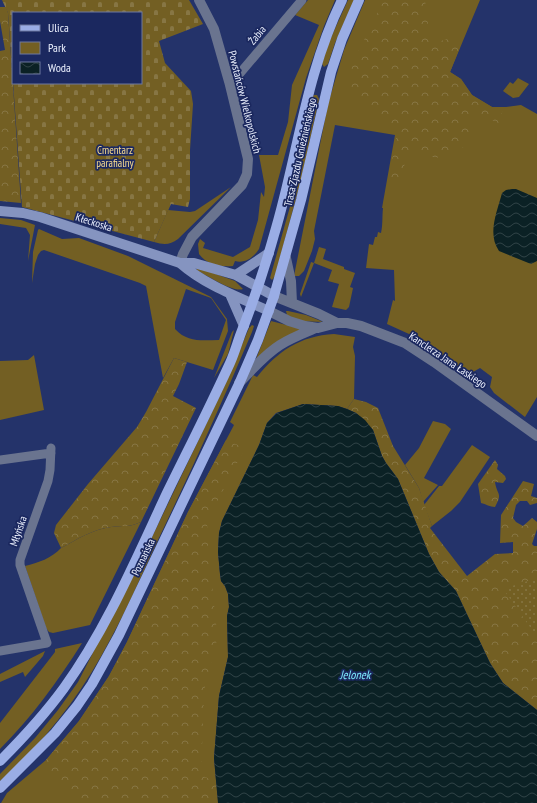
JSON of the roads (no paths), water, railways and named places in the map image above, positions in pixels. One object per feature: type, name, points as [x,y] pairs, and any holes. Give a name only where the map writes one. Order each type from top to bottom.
[{"type":"main road","name":"Trasa Zjazdu Gnieźnieńskiego","points":[[258,288],[278,221],[313,74],[327,33],[342,0]]},
{"type":"main road","name":"Trasa Zjazdu Gnieźnieńskiego","points":[[269,311],[286,258],[331,72],[342,39],[359,0]]},
{"type":"main road","name":"Kłeckoska","points":[[0,211],[23,213],[40,217],[180,263],[194,263],[236,275],[274,296]]},
{"type":"main road","points":[[236,275],[269,253]]},
{"type":"main road","name":"Kłeckoska","points":[[180,263],[190,272],[230,294],[253,304]]},
{"type":"main road","name":"Poznańska","points":[[0,761],[23,738],[65,687],[116,602],[230,362],[258,288]]},
{"type":"main road","points":[[230,294],[244,326]]},
{"type":"main road","name":"Kanclerza Jana Łaskiego","points":[[253,304],[269,311]]},
{"type":"main road","name":"Poznańska","points":[[1,787],[55,732],[77,706],[92,684],[119,635],[239,384],[269,311]]},
{"type":"street","name":"Powstańców Wielkopolskich","points":[[180,263],[192,237],[242,185],[247,174],[248,159],[230,85],[214,29],[204,7],[199,0]]},
{"type":"street","name":"Żabia","points":[[230,85],[302,0]]},
{"type":"street","points":[[286,258],[291,281],[292,303]]},
{"type":"street","name":"Kanclerza Jana Łaskiego","points":[[274,296],[319,314],[337,324]]},
{"type":"street","name":"Kanclerza Jana Łaskiego","points":[[269,311],[296,323],[318,328],[347,323],[361,326],[393,338],[417,350],[537,436]]},
{"type":"street","points":[[239,384],[262,360],[279,346],[295,337],[318,328]]},
{"type":"street","name":"Młyńska","points":[[0,460],[51,450],[48,481],[20,560],[20,565],[47,643],[0,651]]},
{"type":"water","points":[[516,189],[537,198],[537,261],[531,264],[499,251],[495,244],[493,230],[502,193],[506,190]]},
{"type":"water","name":"Jelonek","points":[[303,404],[338,406],[347,409],[356,413],[365,420],[373,430],[382,456],[398,479],[429,554],[439,572],[456,591],[490,663],[503,683],[537,710],[537,803],[218,803],[214,758],[219,696],[228,657],[227,616],[229,607],[228,594],[221,581],[220,574],[218,552],[219,533],[222,521],[259,445],[267,423],[277,413]]},
{"type":"park label","name":"Cmentarz parafialny","points":[[115,156]]}]
